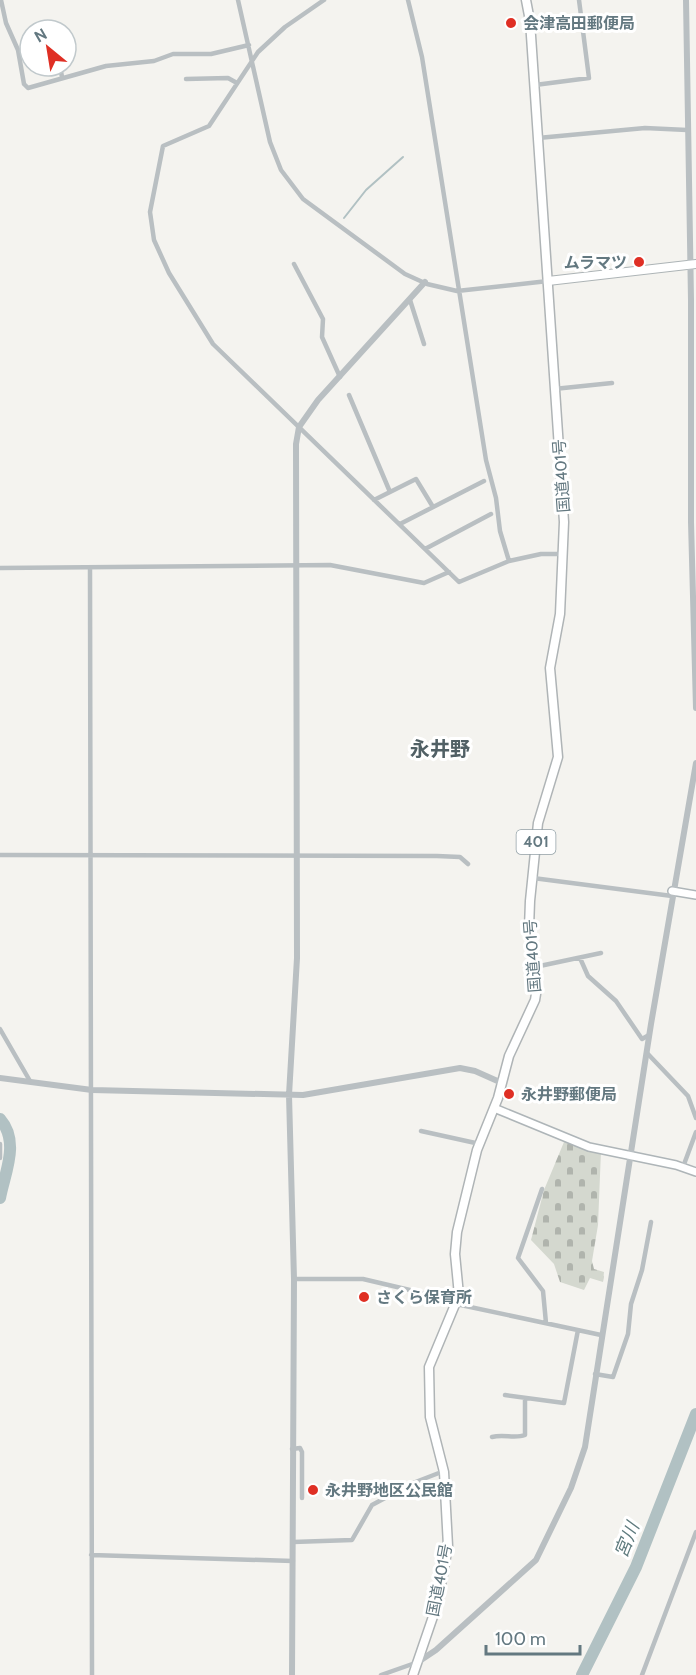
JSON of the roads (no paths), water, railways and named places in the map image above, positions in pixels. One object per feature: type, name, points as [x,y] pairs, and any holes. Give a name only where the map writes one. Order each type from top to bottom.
[{"type":"highway","name":"国道401号","points":[[413,1675],[438,1602],[447,1556],[448,1525],[444,1471],[430,1417],[428,1376],[431,1362],[460,1291],[455,1254],[457,1230],[480,1144],[494,1108],[509,1056],[535,1000],[535,967],[529,927],[538,823],[558,757],[550,668],[559,624],[564,554],[564,512],[535,85],[526,0]]},
{"type":"main road","points":[[548,281],[693,264]]},
{"type":"main road","points":[[672,893],[696,895]]},
{"type":"main road","points":[[494,1108],[589,1148],[630,1155],[696,1172]]},
{"type":"street","points":[[2,0],[6,23],[18,50]]},
{"type":"street","points":[[238,0],[270,142],[289,183],[325,217],[405,274],[442,289],[457,291],[548,281]]},
{"type":"street","points":[[324,0],[274,35],[255,56],[253,64],[237,83],[209,126],[163,146],[150,212],[154,240],[169,273],[213,344],[459,582],[509,561],[541,554],[564,554]]},
{"type":"street","points":[[408,0],[422,57],[457,291],[487,468],[509,561]]},
{"type":"street","points":[[535,85],[589,78],[579,0]]},
{"type":"street","points":[[686,0],[687,130],[693,264],[696,708]]},
{"type":"street","points":[[78,73],[119,63],[153,61],[178,54],[211,54],[249,45]]},
{"type":"street","points":[[24,78],[26,87],[58,78]]},
{"type":"street","points":[[186,79],[228,78],[237,83]]},
{"type":"street","points":[[538,138],[645,128],[687,130]]},
{"type":"street","points":[[294,264],[323,319],[322,337],[340,377]]},
{"type":"street","points":[[292,1675],[294,1279],[289,1095],[297,958],[296,444],[299,427],[318,400],[425,282]]},
{"type":"street","points":[[410,300],[424,344]]},
{"type":"street","points":[[554,389],[612,383]]},
{"type":"street","points":[[349,395],[390,492]]},
{"type":"street","points":[[375,500],[416,478],[433,507]]},
{"type":"street","points":[[400,524],[484,481]]},
{"type":"street","points":[[425,549],[491,514]]},
{"type":"street","points":[[0,568],[351,568],[424,584],[449,572]]},
{"type":"street","points":[[90,569],[92,1675]]},
{"type":"street","points":[[381,1675],[418,1662],[436,1650],[536,1560],[571,1488],[585,1447],[646,1053],[696,763]]},
{"type":"street","points":[[0,855],[460,857],[468,864]]},
{"type":"street","points":[[533,878],[672,893]]},
{"type":"street","points":[[535,967],[601,953]]},
{"type":"street","points":[[580,958],[588,976],[616,1001],[642,1039],[649,1035]]},
{"type":"street","points":[[0,1029],[30,1081]]},
{"type":"street","points":[[646,1053],[688,1096],[696,1118]]},
{"type":"street","points":[[0,1078],[92,1090],[289,1095],[318,1093],[460,1068],[475,1071],[502,1083]]},
{"type":"street","points":[[421,1131],[480,1144]]},
{"type":"street","points":[[683,1167],[696,1132]]},
{"type":"street","points":[[0,1143],[0,1158]]},
{"type":"street","points":[[542,1190],[518,1258],[543,1291],[546,1323]]},
{"type":"street","points":[[595,1374],[608,1378],[615,1374],[628,1334],[631,1304],[642,1270],[651,1222]]},
{"type":"street","points":[[294,1279],[357,1278],[414,1291],[456,1304],[602,1335]]},
{"type":"street","points":[[505,1395],[564,1404],[578,1330]]},
{"type":"street","points":[[492,1437],[504,1434],[518,1437],[525,1435],[525,1399]]},
{"type":"street","points":[[292,1449],[300,1448],[302,1452],[302,1498]]},
{"type":"street","points":[[293,1542],[352,1539],[372,1505],[444,1471]]},
{"type":"street","points":[[642,1675],[696,1532]]},
{"type":"street","points":[[91,1555],[293,1561]]},
{"type":"waterway","points":[[344,218],[366,190],[403,157]]},
{"type":"waterway","points":[[0,1119],[6,1128],[10,1147],[0,1198]]},
{"type":"waterway","name":"宮川","points":[[582,1675],[636,1567],[696,1414]]},
{"type":"place","name":"会津高田郵便局","points":[[511,23]]},
{"type":"place","name":"ムラマツ","points":[[639,262]]},
{"type":"place","name":"永井野郵便局","points":[[509,1094]]},
{"type":"place","name":"さくら保育所","points":[[364,1297]]},
{"type":"place","name":"永井野地区公民館","points":[[313,1490]]},
{"type":"district","name":"永井野","points":[[440,749]]}]
